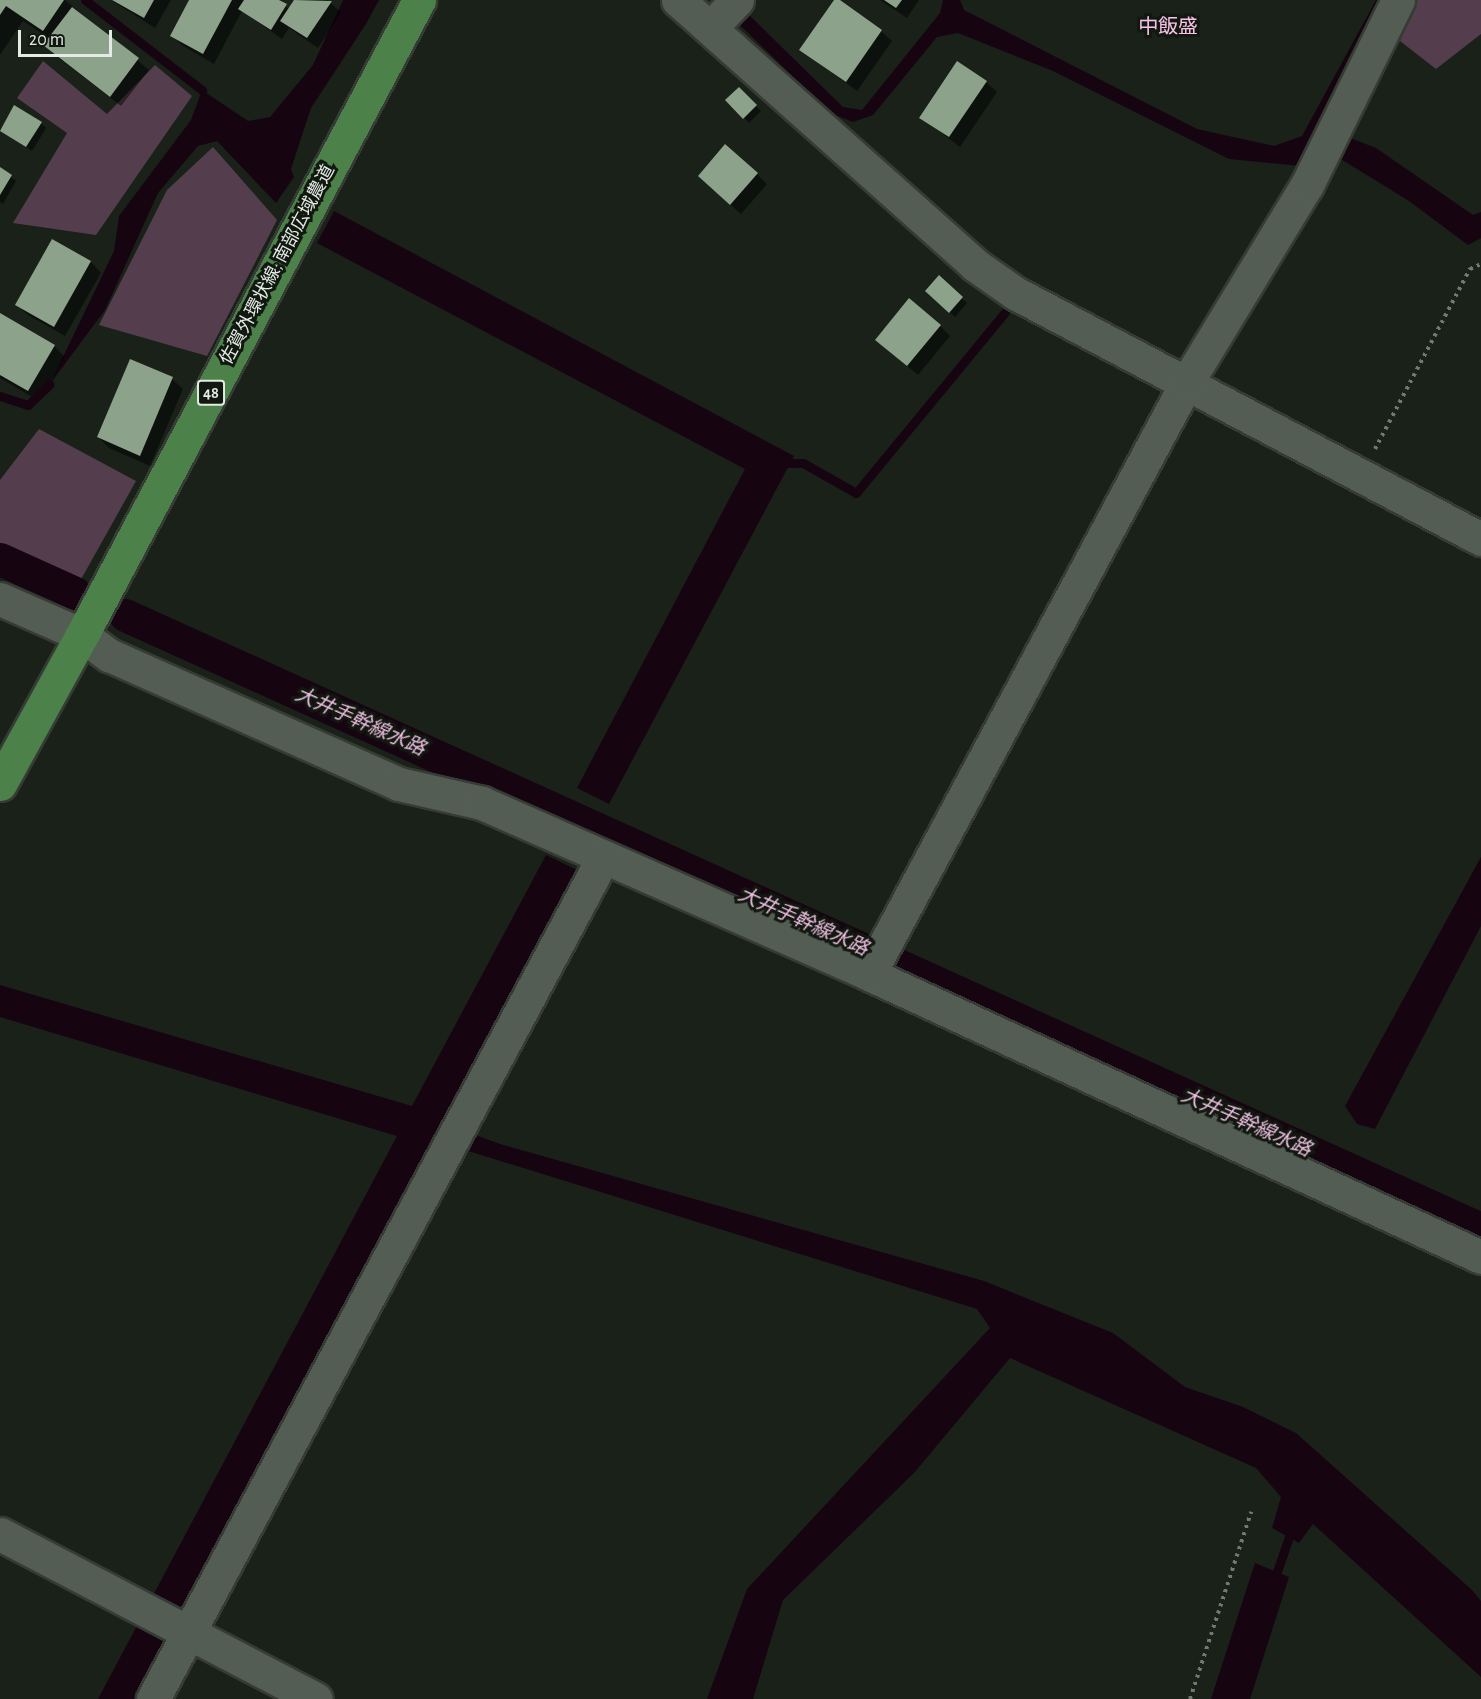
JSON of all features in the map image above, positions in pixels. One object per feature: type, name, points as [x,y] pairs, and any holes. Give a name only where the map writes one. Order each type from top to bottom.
[{"type":"main road","name":"佐賀外環状線; 南部広域農道","points":[[0,784],[82,635],[419,0]]},
{"type":"street","points":[[678,0],[975,265],[1016,293],[1481,539]]},
{"type":"street","points":[[710,28],[737,0]]},
{"type":"street","points":[[869,974],[1187,382],[1307,185],[1398,0]]},
{"type":"street","points":[[0,599],[82,635],[109,655],[399,784],[482,803],[869,974],[1481,1257]]},
{"type":"street","points":[[153,1699],[183,1629],[603,858]]},
{"type":"street","points":[[0,1534],[316,1699]]},
{"type":"path","points":[[1361,474],[1470,269],[1481,264]]},
{"type":"path","points":[[1190,1699],[1251,1512]]},
{"type":"shaded area","points":[[343,0],[379,0],[311,108],[291,169],[294,177],[276,203],[217,141],[198,146],[158,193],[105,310],[50,384],[114,251],[119,216],[191,120],[202,90],[248,121],[270,117],[313,65]]},
{"type":"shaded area","points":[[943,0],[960,0],[964,10],[1197,129],[1274,146],[1302,136],[1376,0],[1384,0],[1301,166],[1229,159],[1053,71],[958,33],[937,37],[873,115],[853,122],[830,113],[737,22],[745,11],[843,107],[862,110],[940,13]]},
{"type":"shaded area","points":[[1417,0],[1481,0],[1481,34],[1436,69],[1400,41]]},
{"type":"shaded area","points":[[43,61],[107,114],[155,65],[192,96],[96,235],[13,223],[67,133],[17,98]]},
{"type":"shaded area","points":[[1348,137],[1376,148],[1473,215],[1481,212],[1481,238],[1468,245],[1409,201],[1339,158]]},
{"type":"shaded area","points":[[213,147],[277,220],[207,356],[99,325],[167,190]]},
{"type":"shaded area","points":[[334,211],[794,456],[609,804],[577,788],[745,469],[317,243]]},
{"type":"shaded area","points":[[39,429],[136,481],[79,583],[0,548],[0,480]]},
{"type":"shaded area","points":[[546,855],[577,870],[443,1123],[500,1144],[984,1281],[1113,1333],[1185,1387],[1243,1407],[1296,1433],[1472,1590],[1481,1601],[1481,1677],[1313,1524],[1299,1543],[1272,1528],[1281,1497],[1256,1468],[1010,1358],[914,1473],[783,1600],[753,1699],[707,1699],[747,1589],[990,1328],[977,1309],[433,1140],[136,1699],[98,1699],[397,1136],[0,1017],[0,985],[412,1106]]},
{"type":"shaded area","points":[[1481,857],[1481,926],[1375,1129],[1357,1124],[1345,1106]]},
{"type":"shaded area","points":[[1255,1563],[1289,1577],[1250,1699],[1211,1699]]},
{"type":"building","points":[[0,0],[64,0],[43,31],[6,6],[0,15]]},
{"type":"building","points":[[112,0],[154,0],[144,18]]},
{"type":"building","points":[[189,0],[232,0],[203,54],[170,36]]},
{"type":"building","points":[[244,0],[279,0],[287,4],[271,30],[238,9]]},
{"type":"building","points":[[294,0],[332,1],[307,38],[280,21]]},
{"type":"building","points":[[834,0],[840,0],[882,30],[846,82],[799,50]]},
{"type":"building","points":[[884,0],[902,0],[896,8]]},
{"type":"building","points":[[72,7],[139,58],[110,97],[43,45]]},
{"type":"building","points":[[957,61],[987,81],[949,137],[919,118]]},
{"type":"building","points":[[739,87],[757,105],[743,119],[725,100]]},
{"type":"building","points":[[14,105],[42,122],[26,147],[0,131]]},
{"type":"building","points":[[725,144],[758,173],[730,205],[698,176]]},
{"type":"building","points":[[0,167],[12,175],[0,195]]},
{"type":"building","points":[[52,239],[91,261],[54,327],[15,305]]},
{"type":"building","points":[[939,275],[963,297],[949,313],[925,291]]},
{"type":"building","points":[[909,298],[941,325],[907,366],[875,340]]},
{"type":"building","points":[[0,313],[55,345],[28,391],[0,375]]},
{"type":"building","points":[[130,359],[173,377],[140,456],[97,437]]},
{"type":"waterway","points":[[85,0],[202,90]]},
{"type":"waterway","points":[[780,463],[803,463],[856,493],[1005,312]]},
{"type":"waterway","points":[[0,396],[28,405],[50,384]]},
{"type":"waterway","name":"大井手幹線水路","points":[[0,559],[75,593]]},
{"type":"waterway","name":"大井手幹線水路","points":[[125,615],[1481,1229]]},
{"type":"waterway","points":[[1273,1583],[1292,1528]]},
{"type":"district","name":"中飯盛","points":[[1168,27]]}]
